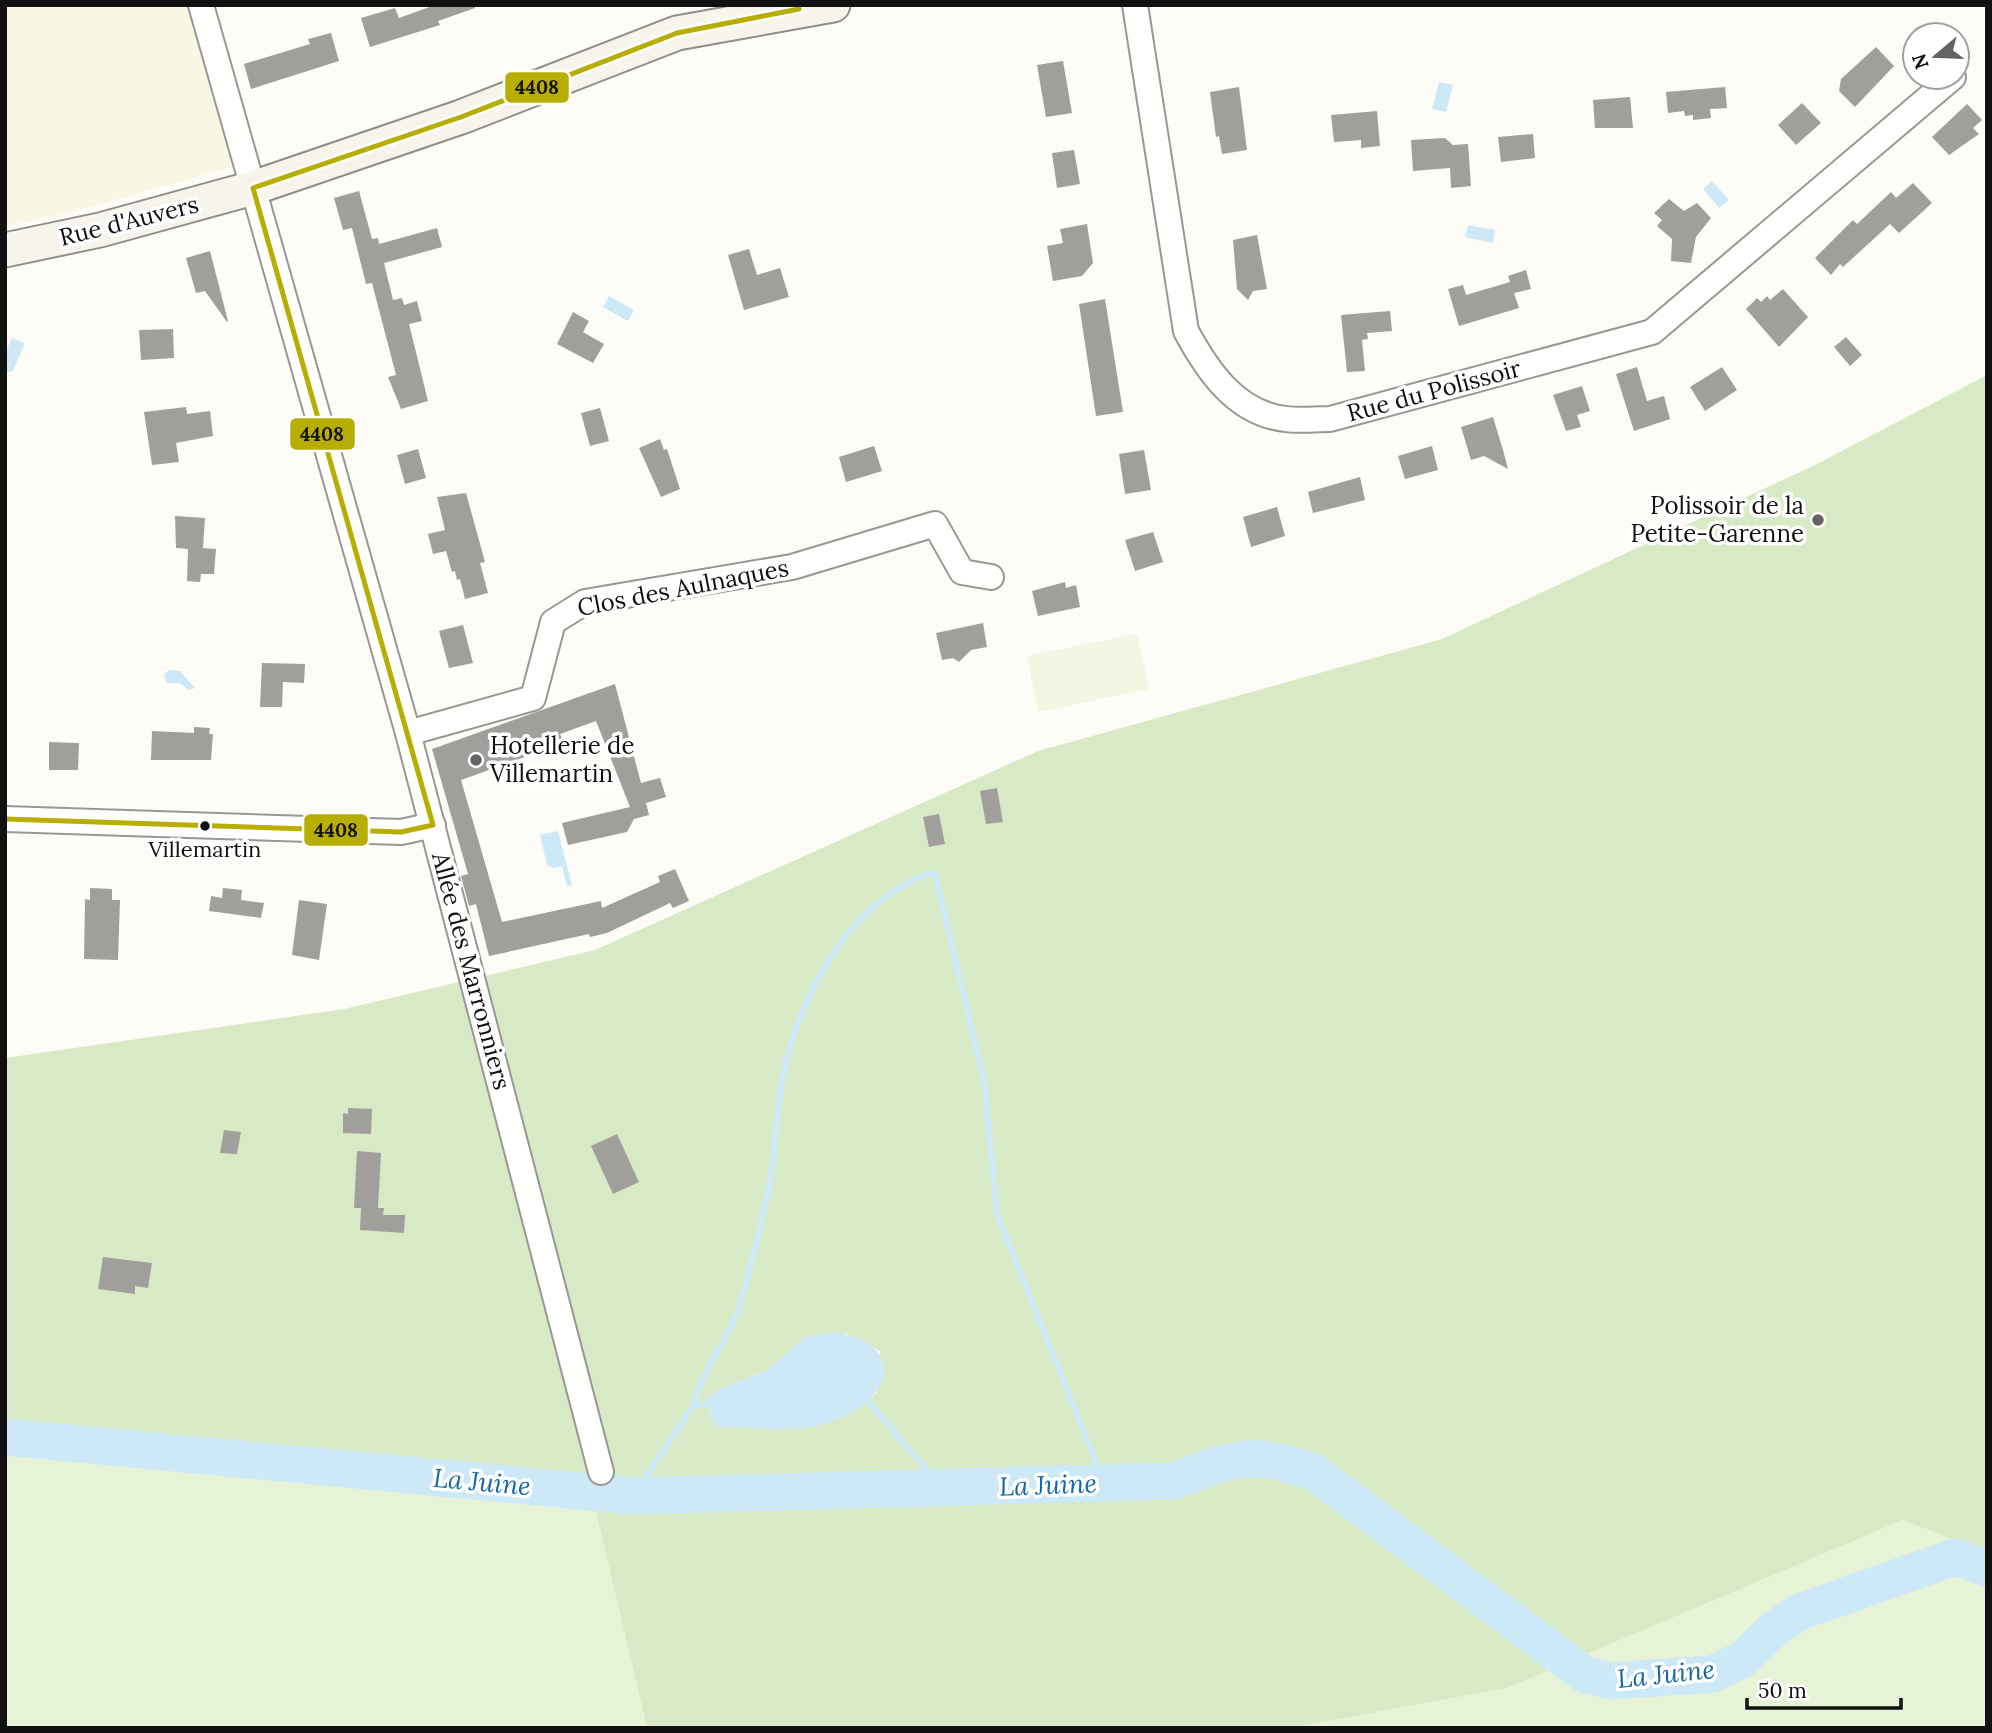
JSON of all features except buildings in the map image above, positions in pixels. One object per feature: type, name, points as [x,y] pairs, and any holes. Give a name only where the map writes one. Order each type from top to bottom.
[{"type":"main road","name":"Rue d'Auvers","points":[[5,250],[100,230],[253,188],[461,117],[677,33],[798,7],[833,5]]},
{"type":"street","name":"Allée des Marronniers","points":[[201,5],[408,733],[601,1472]]},
{"type":"street","name":"Rue du Polissoir","points":[[1135,5],[1185,331],[1207,370],[1228,391],[1255,410],[1284,419],[1330,419],[1651,332],[1936,91]]},
{"type":"street","name":"Clos des Aulnaques","points":[[408,733],[533,698],[553,622],[585,603],[792,567],[935,524],[962,572],[991,577]]},
{"type":"street","points":[[5,819],[401,832],[433,825]]},
{"type":"shaded area","points":[[5,5],[194,5],[236,166],[61,215],[5,226]]},
{"type":"green space","points":[[1987,375],[1987,1553],[1903,1520],[1507,1688],[1290,1728],[647,1728],[591,1491],[5,1442],[5,1058],[344,1009],[595,950],[1038,751],[1442,639],[1815,465]],"holes":[[[847,1334],[880,1351],[877,1392],[859,1408],[839,1419],[798,1427],[710,1418],[708,1397],[724,1387],[766,1371],[805,1337]]]},
{"type":"green space","points":[[1137,634],[1149,689],[1038,712],[1027,656]]},
{"type":"green space","points":[[5,1442],[591,1491],[647,1728],[5,1728]]},
{"type":"green space","points":[[1903,1520],[1987,1553],[1987,1728],[1290,1728],[1507,1688]]},
{"type":"water","points":[[1439,82],[1453,85],[1446,112],[1432,109]]},
{"type":"water","points":[[1712,181],[1729,200],[1719,208],[1703,189]]},
{"type":"water","points":[[1468,225],[1495,230],[1493,243],[1465,237]]},
{"type":"water","points":[[609,296],[634,310],[628,321],[603,307]]},
{"type":"water","points":[[12,338],[25,343],[13,371],[5,372],[5,353]]},
{"type":"water","points":[[169,670],[180,671],[195,688],[189,690],[179,683],[167,683],[164,674]]},
{"type":"water","points":[[558,831],[572,885],[567,886],[562,866],[553,868],[547,865],[540,835]]},
{"type":"water","points":[[833,1332],[858,1338],[874,1348],[882,1360],[884,1374],[878,1388],[851,1413],[817,1426],[789,1429],[717,1426],[710,1418],[707,1397],[724,1387],[766,1371],[805,1337]]},
{"type":"waterway","points":[[633,1496],[694,1405],[702,1379],[740,1304],[769,1186],[778,1106],[789,1049],[814,987],[831,957],[851,930],[874,906],[901,887],[930,873],[935,875],[984,1081],[997,1214],[1104,1483]]},
{"type":"waterway","points":[[865,1398],[943,1489]]},
{"type":"waterway","points":[[694,1405],[716,1404]]},
{"type":"waterway","name":"La Juine","points":[[5,1437],[633,1496],[1174,1481],[1243,1459],[1276,1461],[1315,1473],[1584,1674],[1610,1681],[1713,1674],[1743,1659],[1774,1629],[1799,1612],[1955,1557],[1987,1568]]},
{"type":"transit line","name":"4408","points":[[5,819],[401,832],[433,825],[253,188],[461,117],[677,33],[799,9],[798,5]]},
{"type":"place","name":"Polissoir de la Petite-Garenne","points":[[1818,520]]},
{"type":"place","name":"Hotellerie de Villemartin","points":[[476,760]]},
{"type":"place","name":"Villemartin","points":[[205,826]]}]
